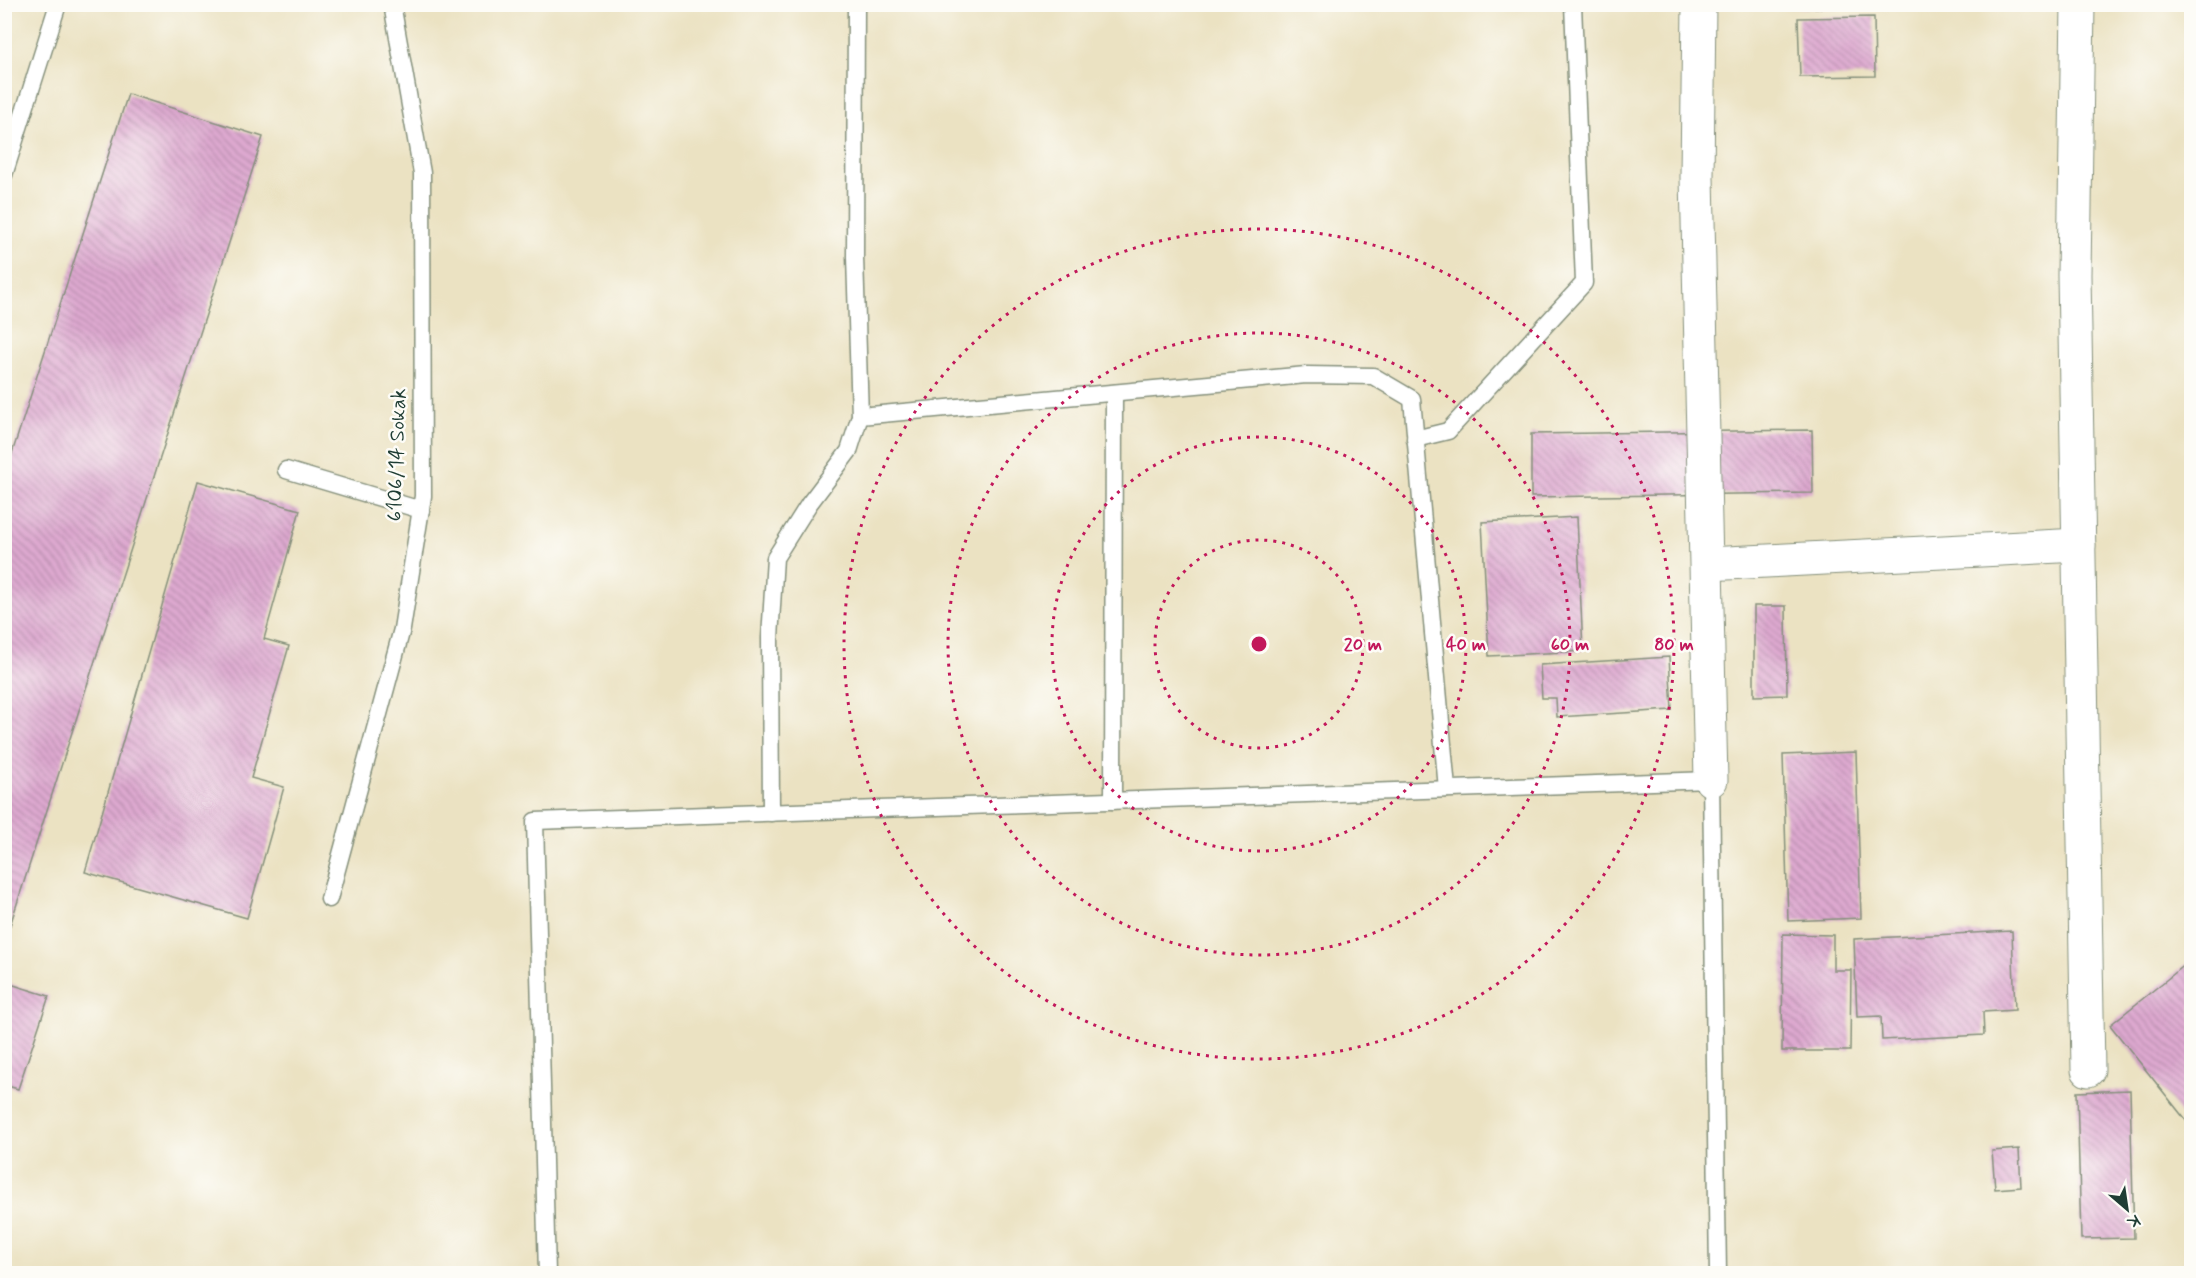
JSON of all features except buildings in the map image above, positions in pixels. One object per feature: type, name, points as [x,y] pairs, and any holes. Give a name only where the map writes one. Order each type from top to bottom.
[{"type":"street","points":[[1699,4],[1697,177],[1711,780]]},
{"type":"street","points":[[2078,4],[2074,275],[2088,1070]]},
{"type":"street","points":[[1707,564],[2079,545]]},
{"type":"lane","points":[[4,174],[58,4]]},
{"type":"lane","name":"6106/14 Sokak","points":[[329,899],[402,629],[421,510],[422,173],[392,4]]},
{"type":"lane","points":[[771,813],[770,638],[775,558],[809,504],[849,451],[860,416],[855,257],[856,4]]},
{"type":"lane","points":[[1415,439],[1448,431],[1584,283],[1573,4]]},
{"type":"lane","points":[[860,416],[1306,375],[1373,376],[1412,399],[1448,789]]},
{"type":"lane","points":[[1113,801],[1114,393]]},
{"type":"lane","points":[[286,470],[421,510]]},
{"type":"lane","points":[[547,1274],[535,821],[1711,780],[1718,1274]]}]
